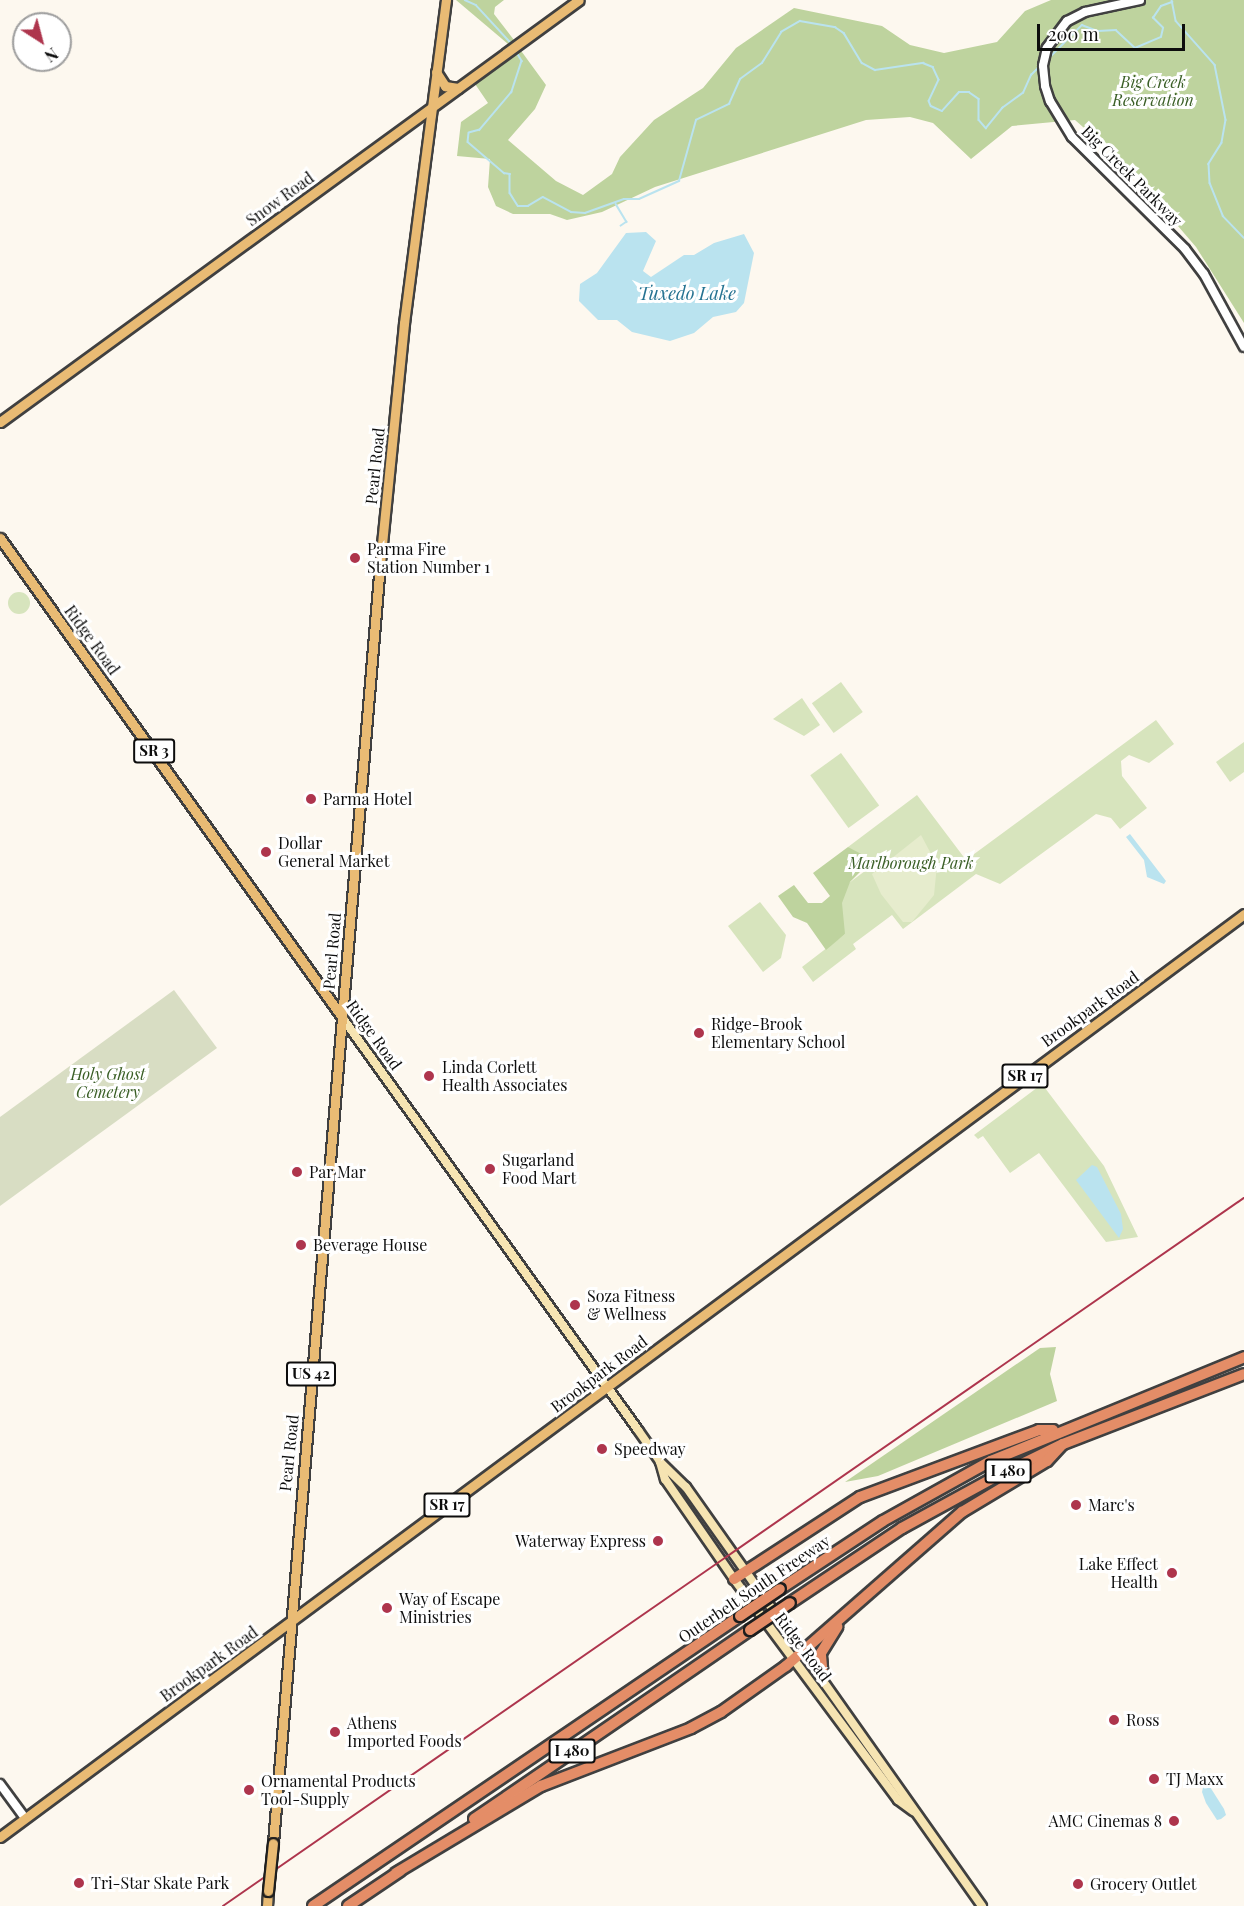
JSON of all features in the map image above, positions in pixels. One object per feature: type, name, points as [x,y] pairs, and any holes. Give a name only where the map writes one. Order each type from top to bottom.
[{"type":"highway","name":"Outerbelt South Freeway","points":[[313,1906],[780,1589],[921,1498],[1060,1430],[1244,1358]]},
{"type":"highway","name":"Outerbelt South Freeway","points":[[348,1906],[750,1630],[931,1511],[1063,1444],[1244,1374]]},
{"type":"highway","points":[[734,1579],[860,1497],[1039,1430],[1060,1430]]},
{"type":"highway","points":[[396,1873],[542,1786],[710,1719],[793,1660],[962,1512],[1047,1461],[1063,1444]]},
{"type":"highway","points":[[823,1678],[820,1661],[824,1643],[861,1599]]},
{"type":"main road","name":"Pearl Road","points":[[267,1906],[382,541],[430,108],[446,0]]},
{"type":"main road","name":"Snow Road","points":[[0,422],[579,0]]},
{"type":"main road","points":[[436,71],[442,84],[458,88]]},
{"type":"main road","points":[[405,127],[420,129],[426,142]]},
{"type":"main road","name":"Ridge Road","points":[[0,538],[607,1386],[660,1462],[665,1479],[734,1579],[898,1800],[913,1811]]},
{"type":"main road","name":"Brookpark Road","points":[[0,1837],[1244,914]]},
{"type":"main road","name":"Ridge Road","points":[[660,1462],[675,1472],[906,1793],[913,1811],[982,1906]]},
{"type":"street","name":"Big Creek Parkway","points":[[1140,0],[1085,12],[1067,21],[1054,34],[1044,58],[1043,73],[1050,100],[1072,136],[1185,249],[1218,294],[1244,347]]},
{"type":"street","points":[[0,1784],[25,1818]]},
{"type":"green space","points":[[456,0],[504,0],[495,7],[494,14],[514,40],[508,44]]},
{"type":"green space","name":"Big Creek Reservation","points":[[1051,0],[1244,0],[1244,323],[1196,247],[1123,162],[1075,120],[1012,126],[971,159],[933,123],[910,117],[866,120],[655,187],[602,212],[567,220],[550,214],[513,214],[496,206],[488,187],[490,159],[457,156],[461,122],[488,103],[473,81],[519,48],[546,85],[535,109],[508,140],[556,181],[583,195],[612,174],[620,157],[654,120],[703,88],[736,48],[794,8],[882,26],[910,45],[944,53],[997,42],[1025,11]]},
{"type":"green space","points":[[19,592],[27,595],[30,603],[27,611],[19,614],[11,611],[8,603],[11,595]]},
{"type":"green space","points":[[841,682],[863,712],[834,733],[812,703]]},
{"type":"green space","points":[[802,698],[820,725],[804,736],[773,719]]},
{"type":"green space","name":"Marlborough Park","points":[[1156,720],[1174,744],[1149,763],[1129,755],[1121,761],[1122,776],[1147,808],[1120,829],[1111,818],[1096,814],[1000,884],[976,874],[903,929],[892,915],[853,944],[856,949],[813,982],[802,967],[845,934],[822,903],[865,871],[848,847],[917,795],[966,860]]},
{"type":"green space","points":[[1244,742],[1244,772],[1230,782],[1216,762]]},
{"type":"green space","points":[[841,753],[879,806],[848,828],[810,775]]},
{"type":"green space","name":"Marlborough Park","points":[[921,835],[937,865],[934,895],[912,922],[903,922],[881,894],[872,874]]},
{"type":"green space","points":[[848,847],[865,856],[869,863],[850,882],[842,903],[845,934],[826,950],[807,923],[793,917],[778,896],[794,885],[808,903],[822,903],[830,896],[813,873]]},
{"type":"green space","points":[[760,902],[786,935],[781,958],[763,972],[728,926]]},
{"type":"green space","name":"Holy Ghost Cemetery","points":[[174,990],[217,1048],[0,1206],[0,1117]]},
{"type":"green space","points":[[1042,1084],[1104,1166],[1138,1237],[1106,1242],[1039,1153],[1010,1173],[983,1136],[978,1139],[974,1135]]},
{"type":"green space","points":[[1056,1347],[1050,1374],[1057,1401],[878,1476],[845,1482],[1040,1348]]},
{"type":"water","name":"Tuxedo Lake","points":[[646,232],[656,241],[643,271],[651,277],[684,255],[694,255],[714,243],[744,234],[754,253],[744,303],[736,312],[713,317],[694,333],[670,341],[632,332],[617,320],[598,320],[579,301],[580,284],[597,273],[626,233]]},
{"type":"water","points":[[1130,834],[1166,881],[1164,884],[1147,877],[1144,860],[1126,837]]},
{"type":"water","points":[[1092,1165],[1097,1167],[1121,1214],[1123,1229],[1119,1238],[1076,1180]]},
{"type":"water","points":[[1205,1779],[1224,1809],[1226,1815],[1221,1819],[1217,1820],[1206,1803],[1202,1792]]},
{"type":"waterway","points":[[465,0],[476,5],[512,44]]},
{"type":"waterway","points":[[1172,0],[1176,21],[1215,65],[1226,120],[1222,143],[1209,164],[1210,183],[1223,216],[1244,238]]},
{"type":"waterway","points":[[1048,59],[1082,25],[1098,31],[1116,30],[1135,48],[1161,37],[1163,28],[1153,18],[1161,6],[1172,2]]},
{"type":"waterway","points":[[516,51],[522,61],[512,92],[480,130],[469,133],[468,142],[504,173],[510,174],[510,193],[518,206],[528,206],[543,197],[571,212],[585,213],[624,199],[639,199],[679,181],[696,120],[729,104],[740,79],[762,63],[781,32],[800,21],[835,27],[844,33],[862,63],[875,70],[923,63],[933,67],[939,80],[929,101],[931,106],[942,111],[959,92],[969,92],[979,99],[979,120],[986,128],[1002,108],[1023,93],[1031,75],[1040,66]]},
{"type":"waterway","points":[[616,204],[627,222],[621,226]]},
{"type":"railway","points":[[223,1906],[1244,1198]]},
{"type":"place","name":"Parma Fire Station Number 1","points":[[355,558]]},
{"type":"place","name":"Parma Hotel","points":[[311,799]]},
{"type":"place","name":"Dollar General Market","points":[[266,852]]},
{"type":"place","name":"Ridge-Brook Elementary School","points":[[699,1033]]},
{"type":"place","name":"Linda Corlett Health Associates","points":[[429,1076]]},
{"type":"place","name":"Sugarland Food Mart","points":[[490,1169]]},
{"type":"place","name":"Par Mar","points":[[297,1172]]},
{"type":"place","name":"Beverage House","points":[[301,1245]]},
{"type":"place","name":"Soza Fitness & Wellness","points":[[575,1305]]},
{"type":"place","name":"Speedway","points":[[602,1449]]},
{"type":"place","name":"Marc's","points":[[1076,1505]]},
{"type":"place","name":"Waterway Express","points":[[658,1541]]},
{"type":"place","name":"Lake Effect Health","points":[[1172,1573]]},
{"type":"place","name":"Way of Escape Ministries","points":[[387,1608]]},
{"type":"place","name":"Ross","points":[[1114,1720]]},
{"type":"place","name":"Athens Imported Foods","points":[[335,1732]]},
{"type":"place","name":"TJ Maxx","points":[[1154,1779]]},
{"type":"place","name":"Ornamental Products Tool-Supply","points":[[249,1790]]},
{"type":"place","name":"AMC Cinemas 8","points":[[1174,1821]]},
{"type":"place","name":"Tri-Star Skate Park","points":[[79,1883]]},
{"type":"place","name":"Grocery Outlet","points":[[1078,1884]]}]
